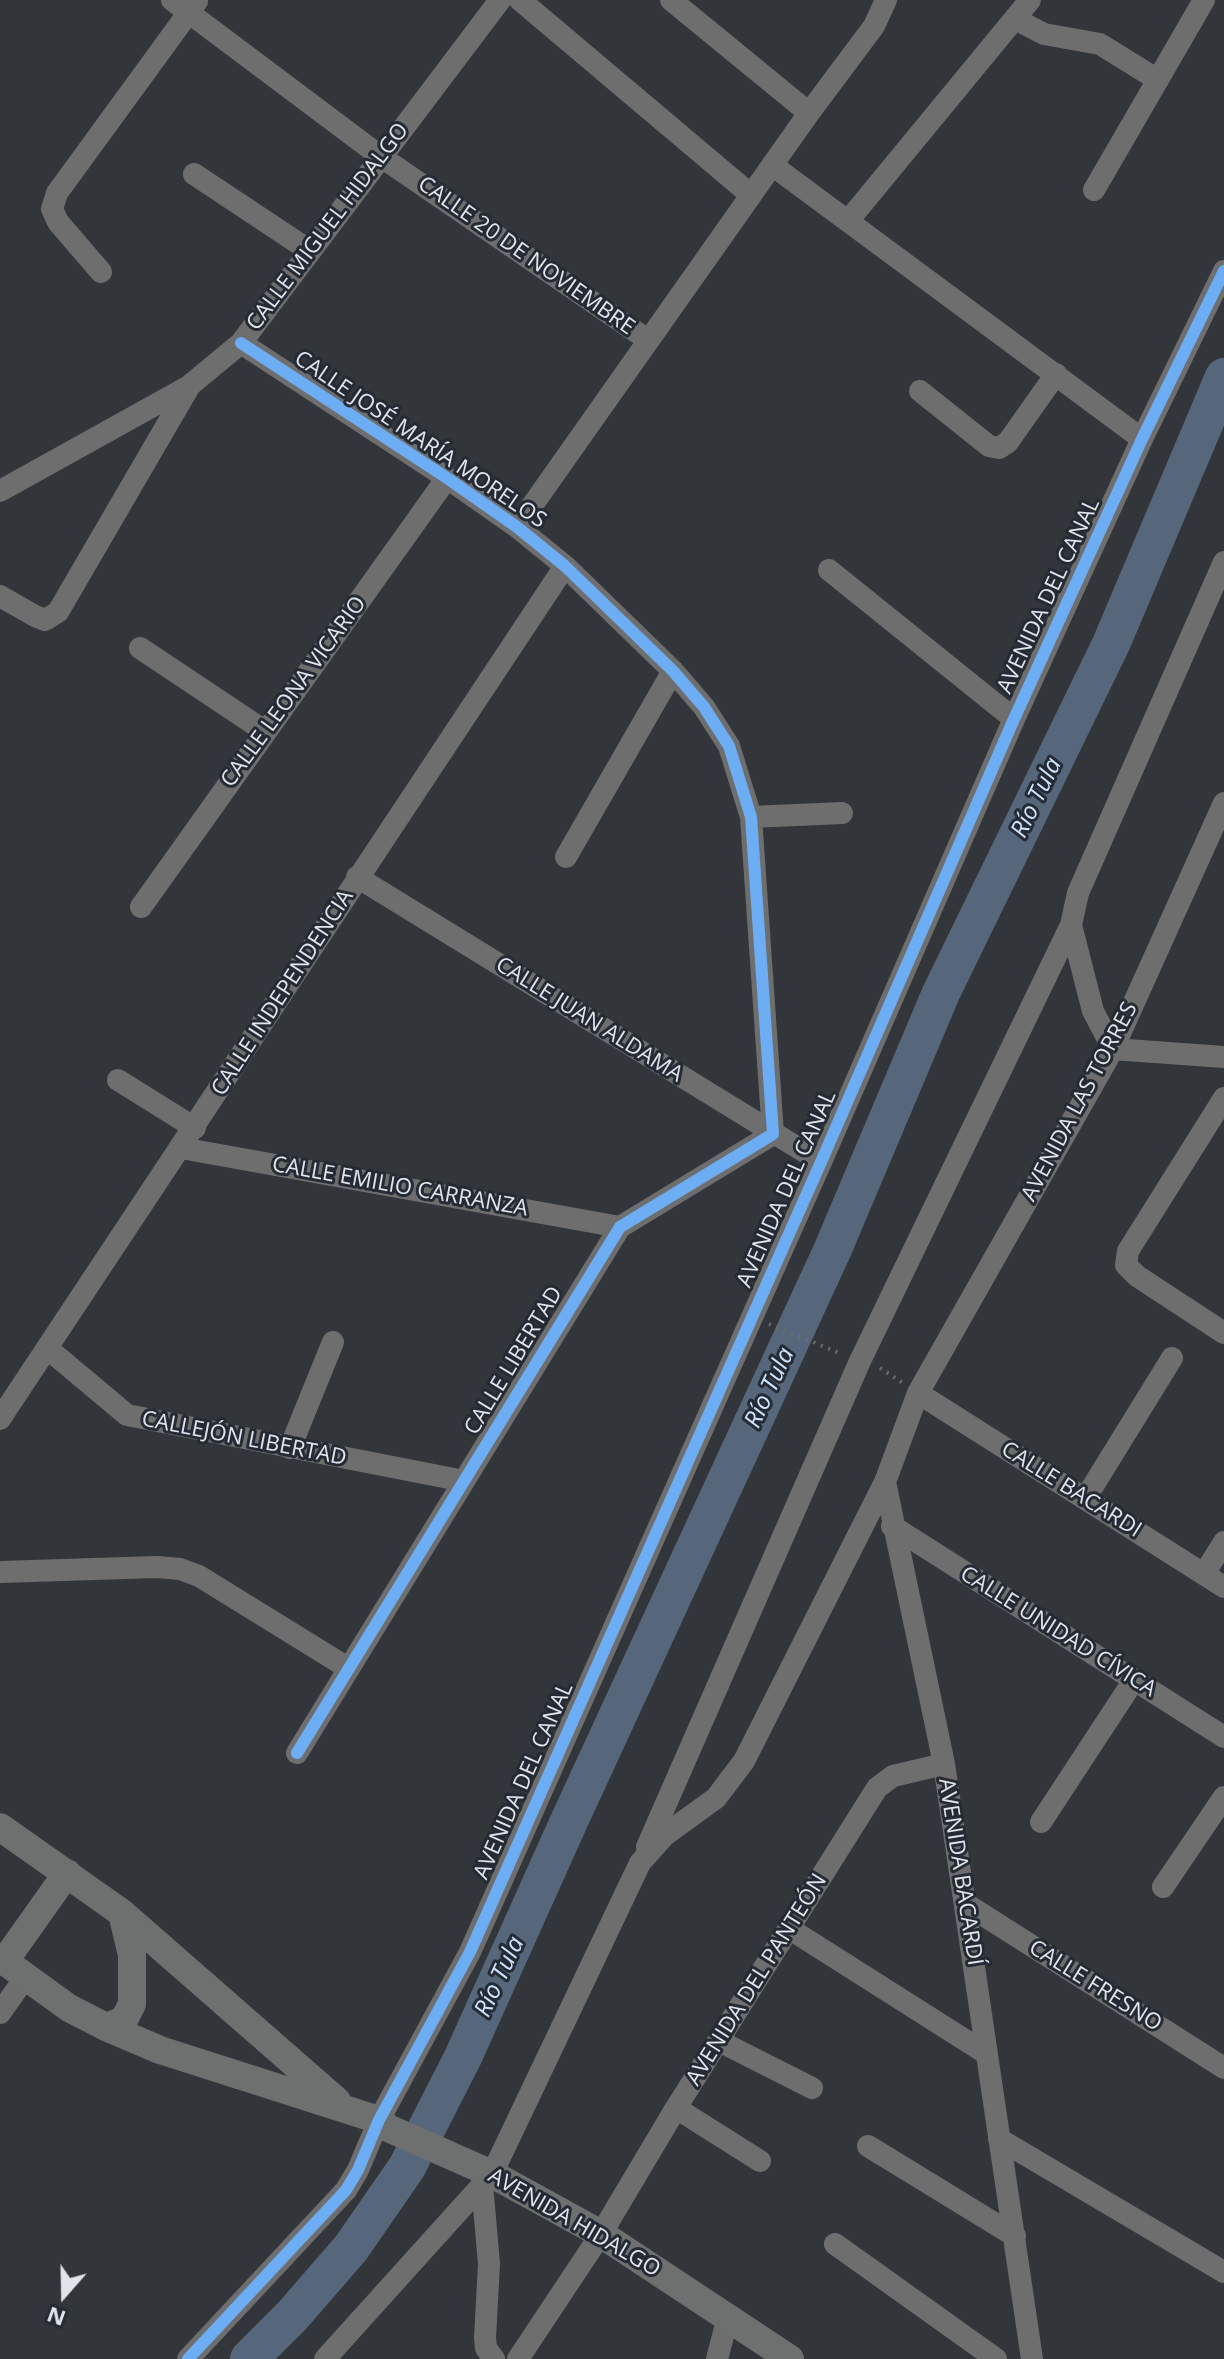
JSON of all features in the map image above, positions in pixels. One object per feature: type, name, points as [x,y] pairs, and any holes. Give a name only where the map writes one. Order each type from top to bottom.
[{"type":"main road","name":"AVENIDA HIDALGO","points":[[0,1827],[122,1913],[347,2110]]},
{"type":"main road","points":[[10,1966],[67,1873]]},
{"type":"main road","points":[[106,2027],[124,2020],[132,2004],[132,1955],[122,1913]]},
{"type":"main road","name":"AVENIDA HIDALGO","points":[[10,1966],[106,2027],[160,2050],[384,2124],[601,2234],[790,2359]]},
{"type":"street","name":"CALLE MIGUEL HIDALGO","points":[[0,491],[189,386],[241,343],[500,0]]},
{"type":"street","points":[[520,0],[751,195]]},
{"type":"street","points":[[671,0],[809,113]]},
{"type":"street","points":[[517,527],[809,113],[874,26],[886,0]]},
{"type":"street","points":[[848,221],[1030,0]]},
{"type":"street","points":[[1094,190],[1204,0]]},
{"type":"street","name":"CALLE 20 DE NOVIEMBRE","points":[[186,4],[380,156],[648,340]]},
{"type":"street","points":[[101,272],[58,222],[52,209],[57,193],[186,4]]},
{"type":"street","points":[[1015,19],[1044,34],[1112,49],[1158,80]]},
{"type":"street","points":[[772,165],[1142,439]]},
{"type":"street","points":[[194,174],[310,251]]},
{"type":"street","name":"AVENIDA DEL CANAL","points":[[188,2359],[346,2190],[384,2124],[470,1952],[1014,719],[1142,439],[1224,271]]},
{"type":"street","name":"CALLE JOSÉ MARÍA MORELOS","points":[[241,343],[517,527],[565,566],[673,671],[704,707],[729,746],[751,817],[773,1134]]},
{"type":"street","points":[[920,391],[989,446],[999,448],[1008,442],[1056,374]]},
{"type":"street","points":[[0,596],[45,620],[58,612],[189,386]]},
{"type":"street","name":"CALLE LEONA VICARIO","points":[[141,907],[447,478]]},
{"type":"street","points":[[325,2359],[481,2173],[640,1863],[860,1361],[880,1326],[1071,925],[1078,893],[1224,562]]},
{"type":"street","name":"CALLE INDEPENDENCIA","points":[[0,1419],[565,566]]},
{"type":"street","points":[[829,570],[1014,719]]},
{"type":"street","points":[[140,648],[266,732]]},
{"type":"street","points":[[566,857],[673,671]]},
{"type":"street","name":"AVENIDA LAS TORRES","points":[[918,1393],[1113,1049],[1224,803]]},
{"type":"street","points":[[751,817],[842,813]]},
{"type":"street","name":"CALLE JUAN ALDAMA","points":[[357,877],[821,1162]]},
{"type":"street","points":[[1071,925],[1093,1011],[1113,1049],[1224,1057]]},
{"type":"street","points":[[118,1080],[195,1128]]},
{"type":"street","points":[[1221,1108],[1128,1251],[1126,1265],[1137,1276],[1224,1333]]},
{"type":"street","name":"CALLE LIBERTAD","points":[[297,1753],[620,1227],[773,1134]]},
{"type":"street","name":"CALLE EMILIO CARRANZA","points":[[181,1148],[620,1227]]},
{"type":"street","points":[[290,1448],[333,1342]]},
{"type":"street","name":"CALLEJÓN LIBERTAD","points":[[47,1348],[127,1415],[464,1481]]},
{"type":"street","points":[[1085,1499],[1172,1358]]},
{"type":"street","name":"AVENIDA BACARDÍ","points":[[918,1393],[885,1482],[944,1764],[1032,2359]]},
{"type":"street","name":"CALLE BACARDI","points":[[918,1393],[1224,1587]]},
{"type":"street","points":[[640,1863],[665,1835],[716,1798],[744,1761],[885,1482]]},
{"type":"street","name":"CALLE UNIDAD CÍVICA","points":[[892,1526],[1224,1737]]},
{"type":"street","points":[[1204,1574],[1224,1542]]},
{"type":"street","points":[[0,1572],[180,1569],[199,1576],[348,1668]]},
{"type":"street","points":[[1041,1822],[1134,1680]]},
{"type":"street","name":"AVENIDA DEL PANTEÓN","points":[[518,2359],[601,2234],[676,2108],[877,1788],[893,1776],[944,1764]]},
{"type":"street","points":[[1163,1887],[1224,1797]]},
{"type":"street","name":"CALLE FRESNO","points":[[966,1904],[1224,2068]]},
{"type":"street","points":[[790,1929],[987,2054]]},
{"type":"street","points":[[0,2013],[10,1966]]},
{"type":"street","points":[[719,2041],[812,2088]]},
{"type":"street","points":[[676,2108],[760,2161]]},
{"type":"street","points":[[999,2139],[1224,2272]]},
{"type":"street","points":[[868,2146],[1015,2236]]},
{"type":"street","points":[[481,2173],[489,2264],[485,2338],[486,2348],[494,2359]]},
{"type":"street","points":[[835,2244],[996,2359]]},
{"type":"street","points":[[717,2359],[728,2317]]},
{"type":"path","points":[[761,1321],[860,1361]]},
{"type":"waterway","name":"Río Tula","points":[[249,2359],[292,2316],[351,2248],[407,2167],[463,2057],[832,1251],[941,993],[1111,644],[1224,377]]},
{"type":"cycle path","points":[[188,2359],[346,2190],[379,2120],[470,1952],[1014,719],[1142,439],[1224,271]]},
{"type":"cycle path","points":[[241,343],[517,527],[565,566],[673,671],[704,707],[729,746],[751,817],[773,1134],[620,1227],[297,1753]]}]
